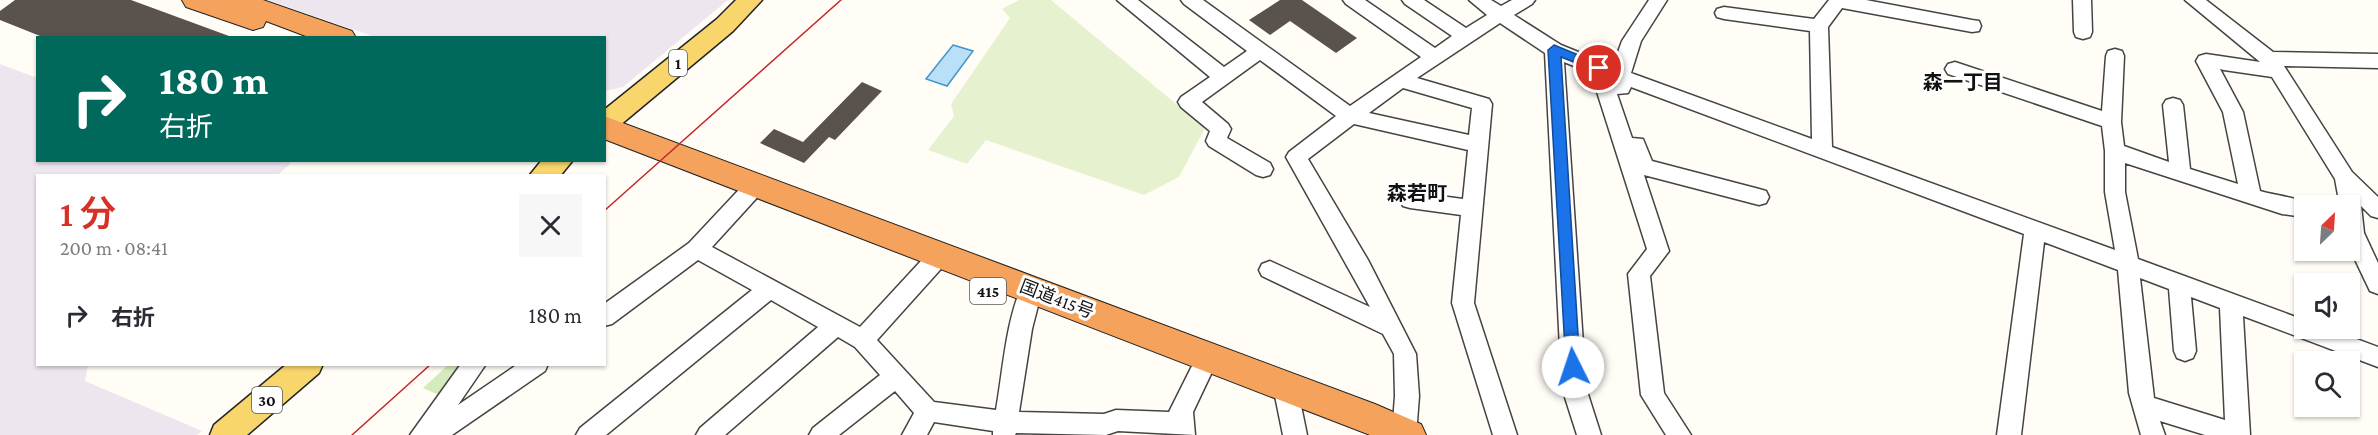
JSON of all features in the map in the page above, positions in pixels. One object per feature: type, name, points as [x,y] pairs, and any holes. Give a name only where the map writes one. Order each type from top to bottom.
[{"type":"highway","points":[[196,0],[296,36]]},
{"type":"highway","points":[[235,0],[336,36]]},
{"type":"highway","name":"国道415号","points":[[606,127],[750,191],[1204,364],[1290,408],[1397,435]]},
{"type":"highway","name":"国道415号","points":[[606,147],[750,191]]},
{"type":"main road","name":"1","points":[[606,124],[725,25],[750,0]]},
{"type":"main road","points":[[544,174],[558,162]]},
{"type":"main road","name":"30","points":[[225,435],[307,366]]},
{"type":"street","points":[[1126,0],[1223,77]]},
{"type":"street","points":[[1353,0],[1436,58]]},
{"type":"street","points":[[1411,0],[1466,38]]},
{"type":"street","points":[[1479,0],[1554,50],[1599,68],[2378,357]]},
{"type":"street","points":[[1397,435],[1407,396],[1405,354],[1360,266],[1296,157],[1401,81],[1499,15],[1526,0]]},
{"type":"street","points":[[1658,0],[1631,43],[1619,75],[1625,114],[1644,167],[1759,197]]},
{"type":"street","points":[[1822,150],[1819,26],[1838,0],[1972,26]]},
{"type":"street","points":[[2082,0],[2083,32]]},
{"type":"street","points":[[2194,0],[2273,65],[2296,98],[2344,178],[2349,195]]},
{"type":"street","points":[[1194,1],[1350,116],[1478,145]]},
{"type":"street","points":[[1724,13],[1819,26]]},
{"type":"street","points":[[1554,50],[1574,388],[1589,435]]},
{"type":"street","points":[[1260,51],[1188,102],[1221,129],[1216,141],[1263,169]]},
{"type":"street","points":[[2115,56],[2111,122],[2115,152],[2115,192],[2128,264],[2141,393],[2153,435]]},
{"type":"street","points":[[2252,196],[2233,112],[2206,62],[2234,63],[2260,70],[2273,65],[2378,61]]},
{"type":"street","points":[[1599,68],[1658,251],[1639,273],[1653,395],[1679,435]]},
{"type":"street","points":[[1955,69],[2111,122]]},
{"type":"street","points":[[1401,81],[1482,104],[1463,303],[1505,435]]},
{"type":"street","points":[[2173,105],[2180,174]]},
{"type":"street","points":[[2115,152],[2282,206],[2294,208]]},
{"type":"street","points":[[2344,178],[2378,210]]},
{"type":"street","points":[[606,316],[697,249],[750,191]]},
{"type":"street","points":[[1410,200],[1472,208]]},
{"type":"street","points":[[2009,435],[2035,229]]},
{"type":"street","points":[[2360,248],[2378,285]]},
{"type":"street","points":[[697,249],[863,340],[928,411],[1005,428],[1105,425],[1116,420],[1182,429],[1181,412],[1204,364]]},
{"type":"street","points":[[863,340],[934,262]]},
{"type":"street","points":[[1270,270],[1391,327]]},
{"type":"street","points":[[2179,282],[2185,351]]},
{"type":"street","points":[[588,435],[769,289]]},
{"type":"street","points":[[1005,428],[1029,298]]},
{"type":"street","points":[[2144,405],[2238,435],[2231,302]]},
{"type":"street","points":[[708,435],[836,325]]},
{"type":"street","points":[[422,435],[474,366]]},
{"type":"street","points":[[433,435],[534,366]]},
{"type":"street","points":[[821,435],[896,376]]},
{"type":"street","points":[[914,435],[928,411]]},
{"type":"shaded area","points":[[268,0],[728,0],[623,87],[606,91],[606,36],[372,36]]},
{"type":"shaded area","points":[[0,64],[36,78],[36,162],[291,163],[279,174],[36,174],[36,366],[88,366],[85,381],[202,431],[197,435],[0,435]]},
{"type":"green space","points":[[1019,0],[1051,0],[1205,128],[1179,177],[1144,195],[986,140],[967,164],[928,150],[954,116],[951,104],[1010,18],[1002,9]]},
{"type":"green space","points":[[447,366],[464,366],[441,396],[423,388]]},
{"type":"water","points":[[953,45],[973,51],[947,86],[926,79]]},
{"type":"building","points":[[15,0],[131,0],[229,36],[40,36],[0,20],[0,11]]},
{"type":"building","points":[[1280,0],[1302,0],[1357,38],[1336,53],[1290,21],[1270,35],[1249,20]]},
{"type":"building","points":[[862,82],[882,91],[835,140],[829,137],[804,163],[760,143],[774,129],[803,142]]},
{"type":"tram line","points":[[606,209],[841,0]]},
{"type":"tram line","points":[[352,435],[429,366]]},
{"type":"district","name":"森一丁目","points":[[1963,82]]},
{"type":"district","name":"森若町","points":[[1417,193]]},
{"type":"route","points":[[1573,367],[1554,50],[1599,68]]}]
